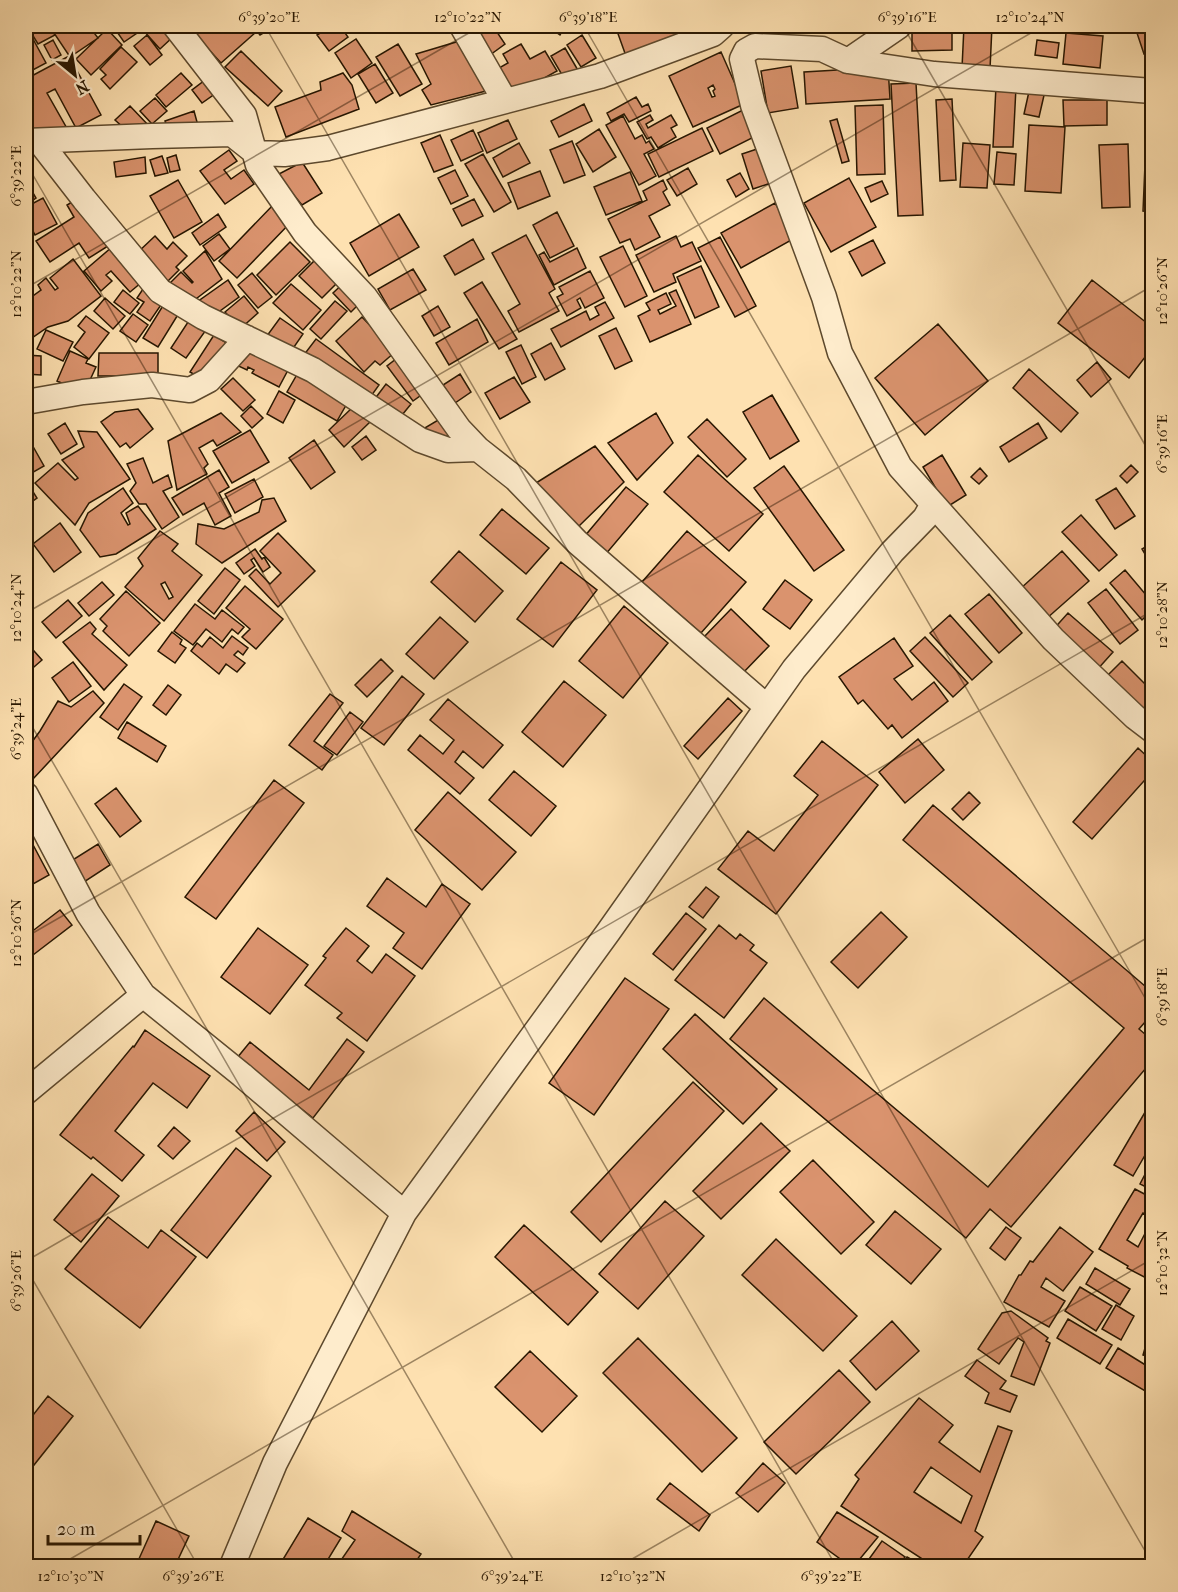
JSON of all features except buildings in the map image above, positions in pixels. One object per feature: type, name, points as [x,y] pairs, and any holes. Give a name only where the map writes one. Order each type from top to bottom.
[{"type":"street","points":[[462,26],[505,101]]},
{"type":"street","points":[[848,61],[899,26]]},
{"type":"street","points":[[32,141],[232,134],[256,153],[284,154],[328,148],[600,76],[714,28],[746,51]]},
{"type":"street","points":[[183,29],[244,115],[258,165],[305,233],[365,297],[459,429],[478,449],[516,479],[577,542],[767,707]]},
{"type":"street","points":[[1152,91],[934,74],[848,61],[822,49],[755,46],[746,51],[742,59],[753,105],[824,297],[840,353],[900,466],[1053,639],[1135,717],[1152,730]]},
{"type":"street","points":[[32,141],[160,291],[203,317],[314,370],[420,440],[448,450],[478,449]]},
{"type":"street","points":[[26,402],[83,392],[152,385],[190,390],[209,380],[247,339]]},
{"type":"street","points":[[232,1566],[275,1463],[404,1213],[616,921],[794,669],[892,552],[925,518],[933,504]]},
{"type":"street","points":[[26,795],[88,913],[144,995],[404,1213]]},
{"type":"street","points":[[26,1092],[144,995]]}]
